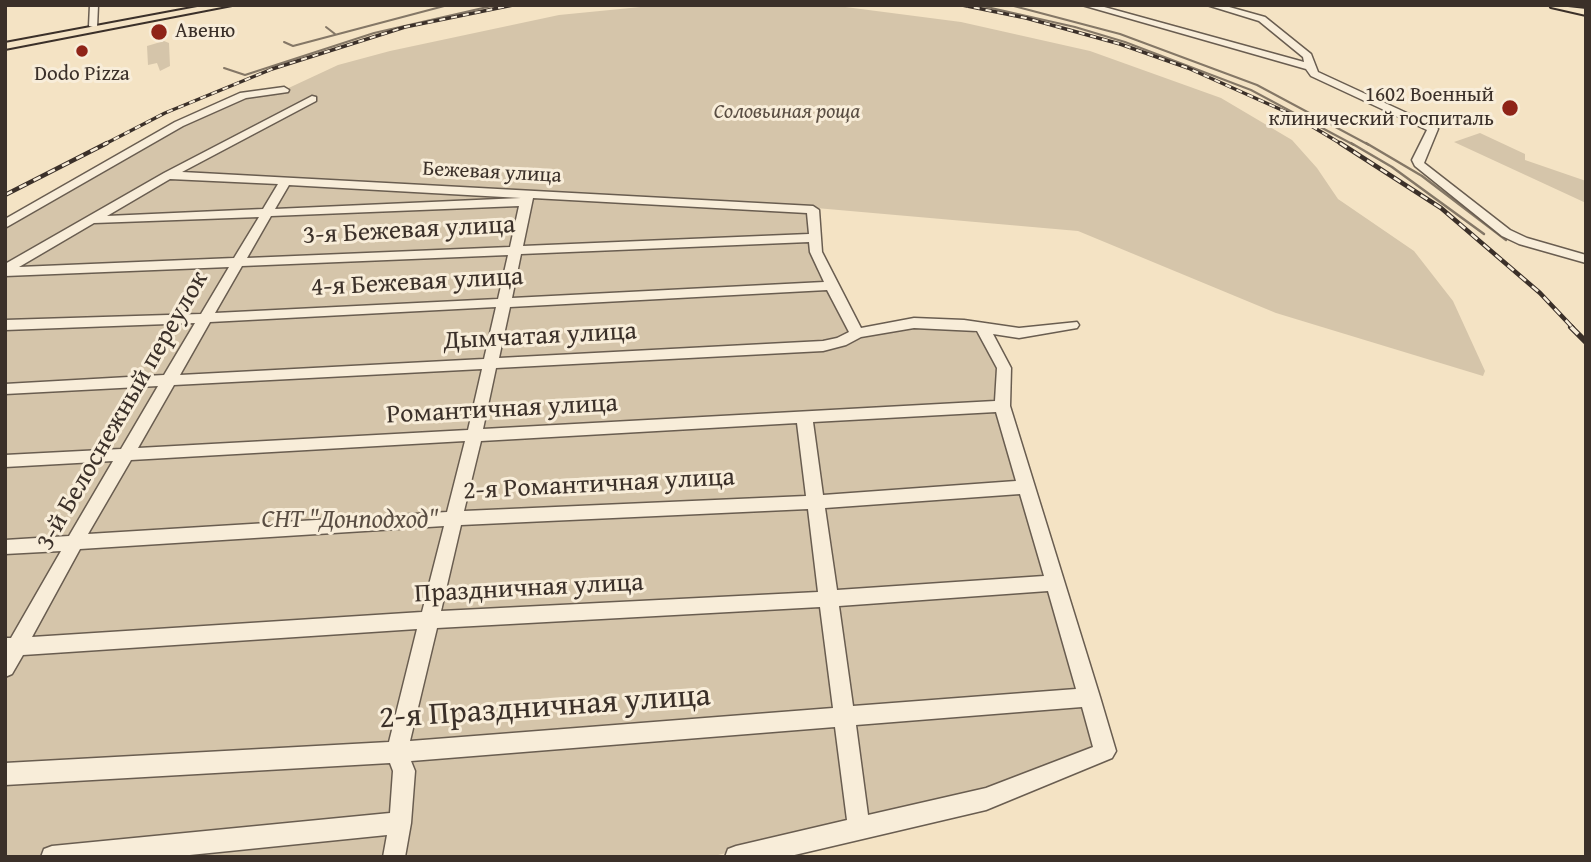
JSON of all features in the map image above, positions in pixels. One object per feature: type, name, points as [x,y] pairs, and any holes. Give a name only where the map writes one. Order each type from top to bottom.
[{"type":"main road","points":[[5,44],[211,5]]},
{"type":"main road","points":[[5,44],[94,26],[227,5]]},
{"type":"main road","points":[[1555,5],[1586,12]]},
{"type":"street","points":[[94,5],[94,26]]},
{"type":"street","points":[[1086,5],[1310,67]]},
{"type":"street","points":[[1211,5],[1259,17],[1308,56],[1314,74],[1433,130],[1418,160],[1419,164],[1495,225],[1523,241],[1586,259]]},
{"type":"street","points":[[5,224],[179,124],[244,95],[284,90]]},
{"type":"street","points":[[5,271],[168,174],[312,99]]},
{"type":"street","name":"Бежевая улица","points":[[168,174],[528,198],[813,210],[814,238]]},
{"type":"street","name":"3-й Белоснежный переулок","points":[[5,668],[11,647],[286,180]]},
{"type":"street","points":[[89,220],[528,198],[474,436],[397,751],[404,771],[394,857]]},
{"type":"street","points":[[814,238],[816,252],[831,286],[848,320],[858,333]]},
{"type":"street","name":"3-я Бежевая улица","points":[[5,271],[814,238]]},
{"type":"street","name":"4-я Бежевая улица","points":[[5,325],[206,318],[831,286]]},
{"type":"street","name":"Дымчатая улица","points":[[5,388],[823,346],[841,342],[858,333],[914,323],[964,325],[1019,333],[1072,325]]},
{"type":"street","points":[[736,857],[986,799],[1105,751],[1002,406],[1004,368],[983,329]]},
{"type":"street","name":"Романтичная улица","points":[[5,461],[1002,406]]},
{"type":"street","points":[[804,416],[859,827]]},
{"type":"street","name":"2-я Романтичная улица","points":[[5,547],[454,518],[814,502],[1027,487]]},
{"type":"street","name":"Праздничная улица","points":[[11,647],[1055,583]]},
{"type":"street","name":"2-я Праздничная улица","points":[[5,774],[397,751],[1090,697]]},
{"type":"street","points":[[52,857],[400,823]]},
{"type":"green space","name":"СНТ \"Донподход\"","points":[[661,5],[830,5],[961,22],[1090,51],[1221,98],[1292,140],[1317,168],[1338,199],[1414,251],[1453,301],[1485,371],[1483,376],[1276,313],[1078,231],[816,208],[817,271],[843,323],[859,334],[891,327],[967,329],[978,334],[999,366],[1095,746],[1064,769],[710,857],[5,857],[5,226],[183,125],[249,96],[280,92],[338,65],[390,51],[559,15]]},
{"type":"green space","points":[[164,41],[169,43],[170,66],[160,71],[157,63],[148,65],[147,46]]},
{"type":"green space","points":[[1480,133],[1525,154],[1525,160],[1586,181],[1586,203],[1454,142]]},
{"type":"waterway","points":[[284,42],[293,46],[448,5]]},
{"type":"waterway","points":[[224,68],[245,75],[374,33],[496,5]]},
{"type":"waterway","points":[[978,5],[1075,27],[1125,42],[1251,90],[1354,145]]},
{"type":"waterway","points":[[1010,5],[1120,34],[1257,85],[1369,145]]},
{"type":"waterway","points":[[326,27],[335,34]]},
{"type":"waterway","points":[[1351,143],[1392,167],[1484,234]]},
{"type":"waterway","points":[[1366,143],[1422,176],[1506,240]]},
{"type":"railway","points":[[103,145],[165,113],[272,69],[405,27],[513,5]]},
{"type":"railway","points":[[962,5],[1026,18],[1120,44],[1188,68],[1293,115],[1343,145]]},
{"type":"railway","points":[[5,195],[107,143]]},
{"type":"railway","points":[[1340,143],[1441,208],[1540,293],[1573,328]]},
{"type":"railway","points":[[1571,327],[1586,342]]},
{"type":"place","name":"Авеню","points":[[159,32]]},
{"type":"place","name":"Dodo Pizza","points":[[82,51]]},
{"type":"place","name":"1602 Военный клинический госпиталь","points":[[1510,108]]},
{"type":"park label","name":"Соловьиная роща","points":[[787,113]]}]
